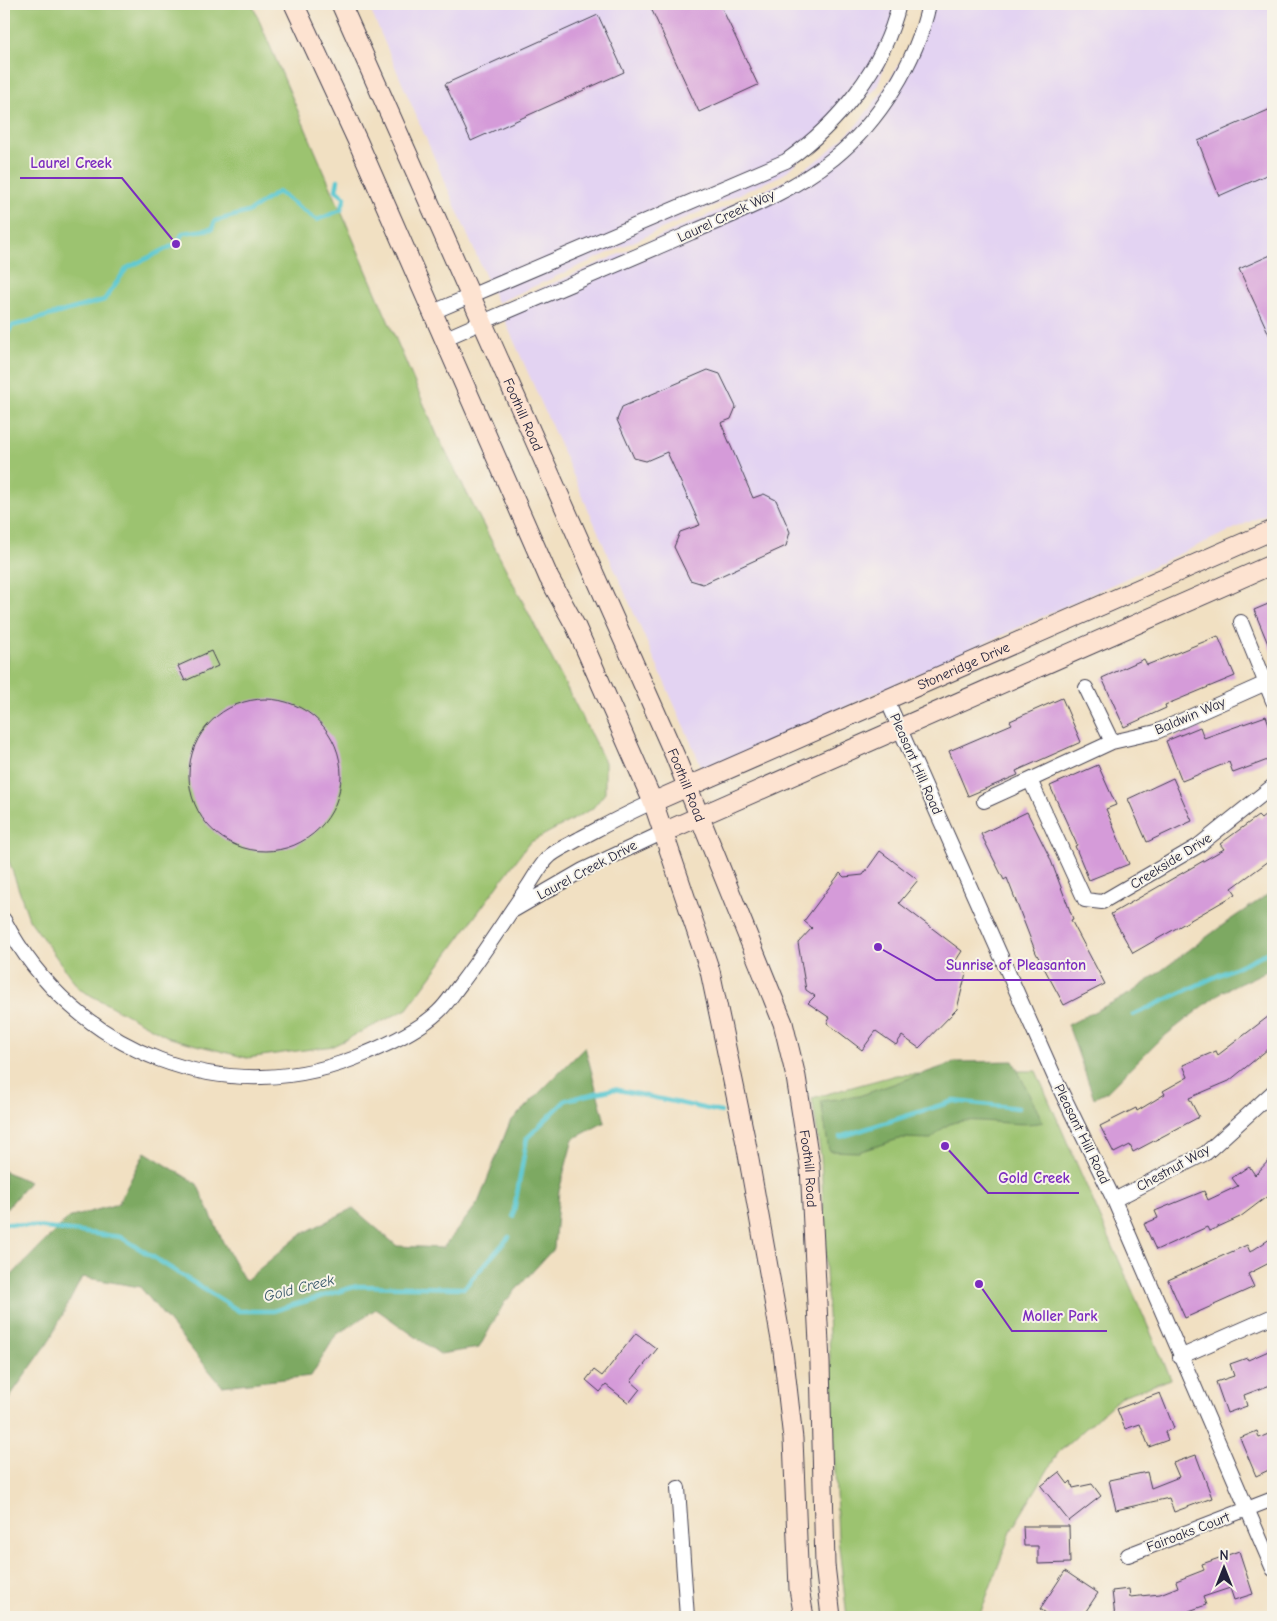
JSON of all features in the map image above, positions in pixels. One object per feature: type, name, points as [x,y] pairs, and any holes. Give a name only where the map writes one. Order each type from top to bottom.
[{"type":"main road","points":[[294,4],[358,142],[549,578],[576,627],[653,802],[710,971],[747,1149],[780,1332],[793,1438],[799,1589],[804,1617]]},
{"type":"main road","name":"Foothill Road","points":[[341,4],[688,788],[784,1023],[796,1077],[810,1166],[820,1363],[825,1565],[831,1617]]},
{"type":"main road","name":"Stoneridge Drive","points":[[653,802],[1273,530]]},
{"type":"main road","points":[[664,832],[700,818],[1273,564]]},
{"type":"street","name":"Laurel Creek Way","points":[[433,312],[786,161],[810,144],[859,89],[882,51],[899,4]]},
{"type":"street","name":"Laurel Creek Way","points":[[444,339],[739,212],[798,182],[826,164],[846,148],[888,99],[914,51],[929,4]]},
{"type":"street","points":[[1241,622],[1273,701]]},
{"type":"street","name":"Baldwin Way","points":[[984,801],[1112,742],[1156,732],[1266,683]]},
{"type":"street","points":[[1086,688],[1112,742]]},
{"type":"street","name":"Pleasant Hill Road","points":[[888,700],[1059,1087],[1114,1200],[1180,1357],[1249,1510],[1273,1569]]},
{"type":"street","name":"Creekside Drive","points":[[1030,780],[1085,900],[1102,902],[1198,846],[1273,786]]},
{"type":"street","name":"Laurel Creek Drive","points":[[4,920],[38,975],[72,1008],[119,1042],[169,1064],[214,1076],[267,1078],[314,1071],[350,1061],[392,1042],[439,1012],[472,970],[550,856],[625,814],[653,802]]},
{"type":"street","name":"Laurel Creek Drive","points":[[511,912],[583,870],[664,832]]},
{"type":"street","name":"Chestnut Way","points":[[1114,1200],[1206,1153],[1273,1092]]},
{"type":"street","points":[[1180,1357],[1273,1316]]},
{"type":"street","points":[[678,1488],[687,1617]]},
{"type":"street","name":"Fairoaks Court","points":[[1128,1555],[1249,1510],[1273,1499]]},
{"type":"shaded area","points":[[368,4],[904,4],[877,88],[784,174],[497,303]]},
{"type":"shaded area","points":[[922,4],[1273,4],[1273,511],[704,772],[499,307],[785,181],[822,157],[855,127],[883,91],[905,55],[919,24]]},
{"type":"green space","points":[[4,4],[252,4],[438,437],[605,762],[605,793],[592,809],[529,843],[407,1009],[333,1046],[247,1058],[170,1038],[79,989],[29,919],[4,847],[4,710],[8,634],[4,621]]},
{"type":"green space","points":[[1273,891],[1273,968],[1220,993],[1157,1042],[1107,1092],[1094,1098],[1068,1025],[1131,993],[1227,922]]},
{"type":"green space","points":[[585,1047],[605,1122],[573,1139],[559,1191],[554,1248],[504,1303],[479,1348],[440,1354],[376,1309],[336,1335],[311,1376],[222,1386],[140,1287],[82,1277],[48,1343],[11,1395],[4,1409],[4,1283],[68,1218],[118,1204],[145,1152],[197,1184],[223,1242],[245,1281],[300,1235],[353,1208],[397,1246],[443,1248],[478,1203],[510,1122]]},
{"type":"green space","points":[[1013,1061],[1043,1122],[1019,1124],[978,1121],[955,1122],[946,1126],[931,1139],[902,1138],[858,1152],[829,1151],[821,1101],[859,1096],[956,1062]]},
{"type":"green space","points":[[1036,1071],[1171,1379],[1122,1396],[1058,1453],[1012,1529],[979,1617],[847,1617],[838,1538],[821,1157],[812,1098],[896,1075]]},
{"type":"green space","points":[[4,1171],[29,1182],[4,1212]]},
{"type":"building","points":[[649,4],[720,4],[758,85],[699,112]]},
{"type":"building","points":[[598,15],[624,72],[471,141],[445,84]]},
{"type":"building","points":[[1273,108],[1273,172],[1219,196],[1198,141]]},
{"type":"building","points":[[1273,254],[1273,343],[1239,269]]},
{"type":"building","points":[[708,370],[720,374],[736,407],[731,419],[721,423],[753,498],[764,494],[776,500],[790,532],[786,546],[703,584],[690,580],[674,547],[680,532],[700,525],[667,452],[646,461],[634,458],[617,420],[622,407]]},
{"type":"building","points":[[1273,602],[1273,656],[1254,610]]},
{"type":"building","points":[[1218,636],[1235,676],[1165,705],[1166,708],[1124,727],[1102,678],[1144,659],[1147,665]]},
{"type":"building","points":[[211,651],[218,666],[185,681],[178,666]]},
{"type":"building","points":[[1062,698],[1081,742],[1016,771],[1018,775],[968,796],[949,751],[1012,724],[1010,721]]},
{"type":"building","points":[[265,699],[280,700],[294,704],[307,711],[319,721],[329,733],[336,746],[340,760],[340,790],[336,804],[329,817],[319,829],[307,839],[294,846],[280,850],[265,851],[250,850],[236,846],[223,839],[211,829],[201,817],[194,804],[190,790],[189,775],[190,760],[194,746],[201,733],[211,721],[223,711],[236,704],[250,700]]},
{"type":"building","points":[[1266,716],[1273,735],[1273,758],[1233,773],[1229,762],[1182,781],[1166,741],[1200,727],[1204,738]]},
{"type":"building","points":[[1098,765],[1116,805],[1106,809],[1129,864],[1089,880],[1075,846],[1077,845],[1050,786]]},
{"type":"building","points":[[1173,778],[1192,821],[1147,842],[1128,799]]},
{"type":"building","points":[[1273,809],[1273,858],[1232,888],[1236,894],[1133,953],[1111,914],[1224,849],[1220,844],[1258,816],[1261,819]]},
{"type":"building","points":[[1027,812],[1050,858],[1073,919],[1071,920],[1105,984],[1064,1005],[1036,953],[1007,878],[1004,880],[981,834]]},
{"type":"building","points":[[880,851],[918,880],[899,903],[962,951],[955,962],[966,973],[957,1009],[919,1048],[902,1036],[896,1045],[876,1031],[862,1050],[827,1023],[830,1018],[808,1003],[815,996],[806,990],[798,943],[812,928],[804,921],[840,873],[844,877],[863,875]]},
{"type":"building","points":[[1273,1013],[1273,1045],[1229,1081],[1189,1098],[1199,1117],[1133,1152],[1130,1145],[1114,1153],[1100,1126],[1136,1108],[1137,1111],[1165,1094],[1163,1091],[1188,1077],[1183,1065],[1216,1051],[1218,1055]]},
{"type":"building","points":[[1273,1156],[1273,1192],[1240,1217],[1209,1231],[1207,1227],[1156,1250],[1144,1224],[1158,1218],[1155,1211],[1204,1191],[1208,1200],[1238,1186],[1232,1178],[1249,1166],[1255,1175]]},
{"type":"building","points":[[1273,1237],[1273,1261],[1248,1274],[1254,1287],[1185,1318],[1168,1280],[1247,1245],[1250,1252]]},
{"type":"building","points":[[636,1333],[657,1349],[631,1381],[640,1389],[629,1403],[606,1385],[600,1392],[586,1380],[594,1370],[602,1376]]},
{"type":"building","points":[[1273,1349],[1273,1384],[1244,1395],[1247,1406],[1227,1413],[1216,1382],[1234,1376],[1230,1364],[1247,1358],[1248,1360]]},
{"type":"building","points":[[1160,1393],[1174,1428],[1165,1432],[1168,1440],[1149,1447],[1140,1424],[1125,1429],[1117,1409]]},
{"type":"building","points":[[1257,1431],[1259,1438],[1273,1432],[1273,1468],[1256,1476],[1240,1438]]},
{"type":"building","points":[[1196,1455],[1212,1498],[1174,1512],[1169,1498],[1116,1510],[1109,1480],[1147,1472],[1151,1488],[1179,1477],[1173,1463]]},
{"type":"building","points":[[1059,1472],[1068,1484],[1071,1481],[1073,1488],[1092,1484],[1101,1496],[1069,1521],[1041,1486]]},
{"type":"building","points":[[1023,1526],[1069,1526],[1070,1563],[1038,1564],[1038,1546],[1024,1546]]},
{"type":"building","points":[[1239,1551],[1253,1594],[1234,1600],[1230,1588],[1203,1597],[1206,1605],[1189,1611],[1191,1617],[1115,1617],[1112,1591],[1129,1589],[1130,1597],[1160,1594],[1178,1587],[1176,1581],[1204,1570],[1202,1564]]},
{"type":"building","points":[[1065,1571],[1098,1593],[1082,1617],[1052,1617],[1040,1609]]},
{"type":"waterway","points":[[4,339],[12,326],[104,300],[127,268],[176,244],[183,233],[212,229],[215,221],[248,212],[278,192],[317,220],[341,210],[345,197],[336,190],[338,180]]},
{"type":"waterway","name":"Gold Creek","points":[[1133,1015],[1273,950]]},
{"type":"waterway","name":"Gold Creek","points":[[513,1216],[527,1138],[566,1100],[614,1089],[721,1112]]},
{"type":"waterway","name":"Gold Creek","points":[[840,1137],[954,1101],[1018,1108]]},
{"type":"waterway","name":"Gold Creek","points":[[4,1223],[121,1237],[239,1311],[273,1311],[357,1286],[464,1288],[509,1237]]},
{"type":"place","name":"Laurel Creek","points":[[176,244]]},
{"type":"place","name":"Sunrise of Pleasanton","points":[[878,947]]},
{"type":"place","name":"Gold Creek","points":[[945,1146]]},
{"type":"place","name":"Moller Park","points":[[979,1284]]}]
